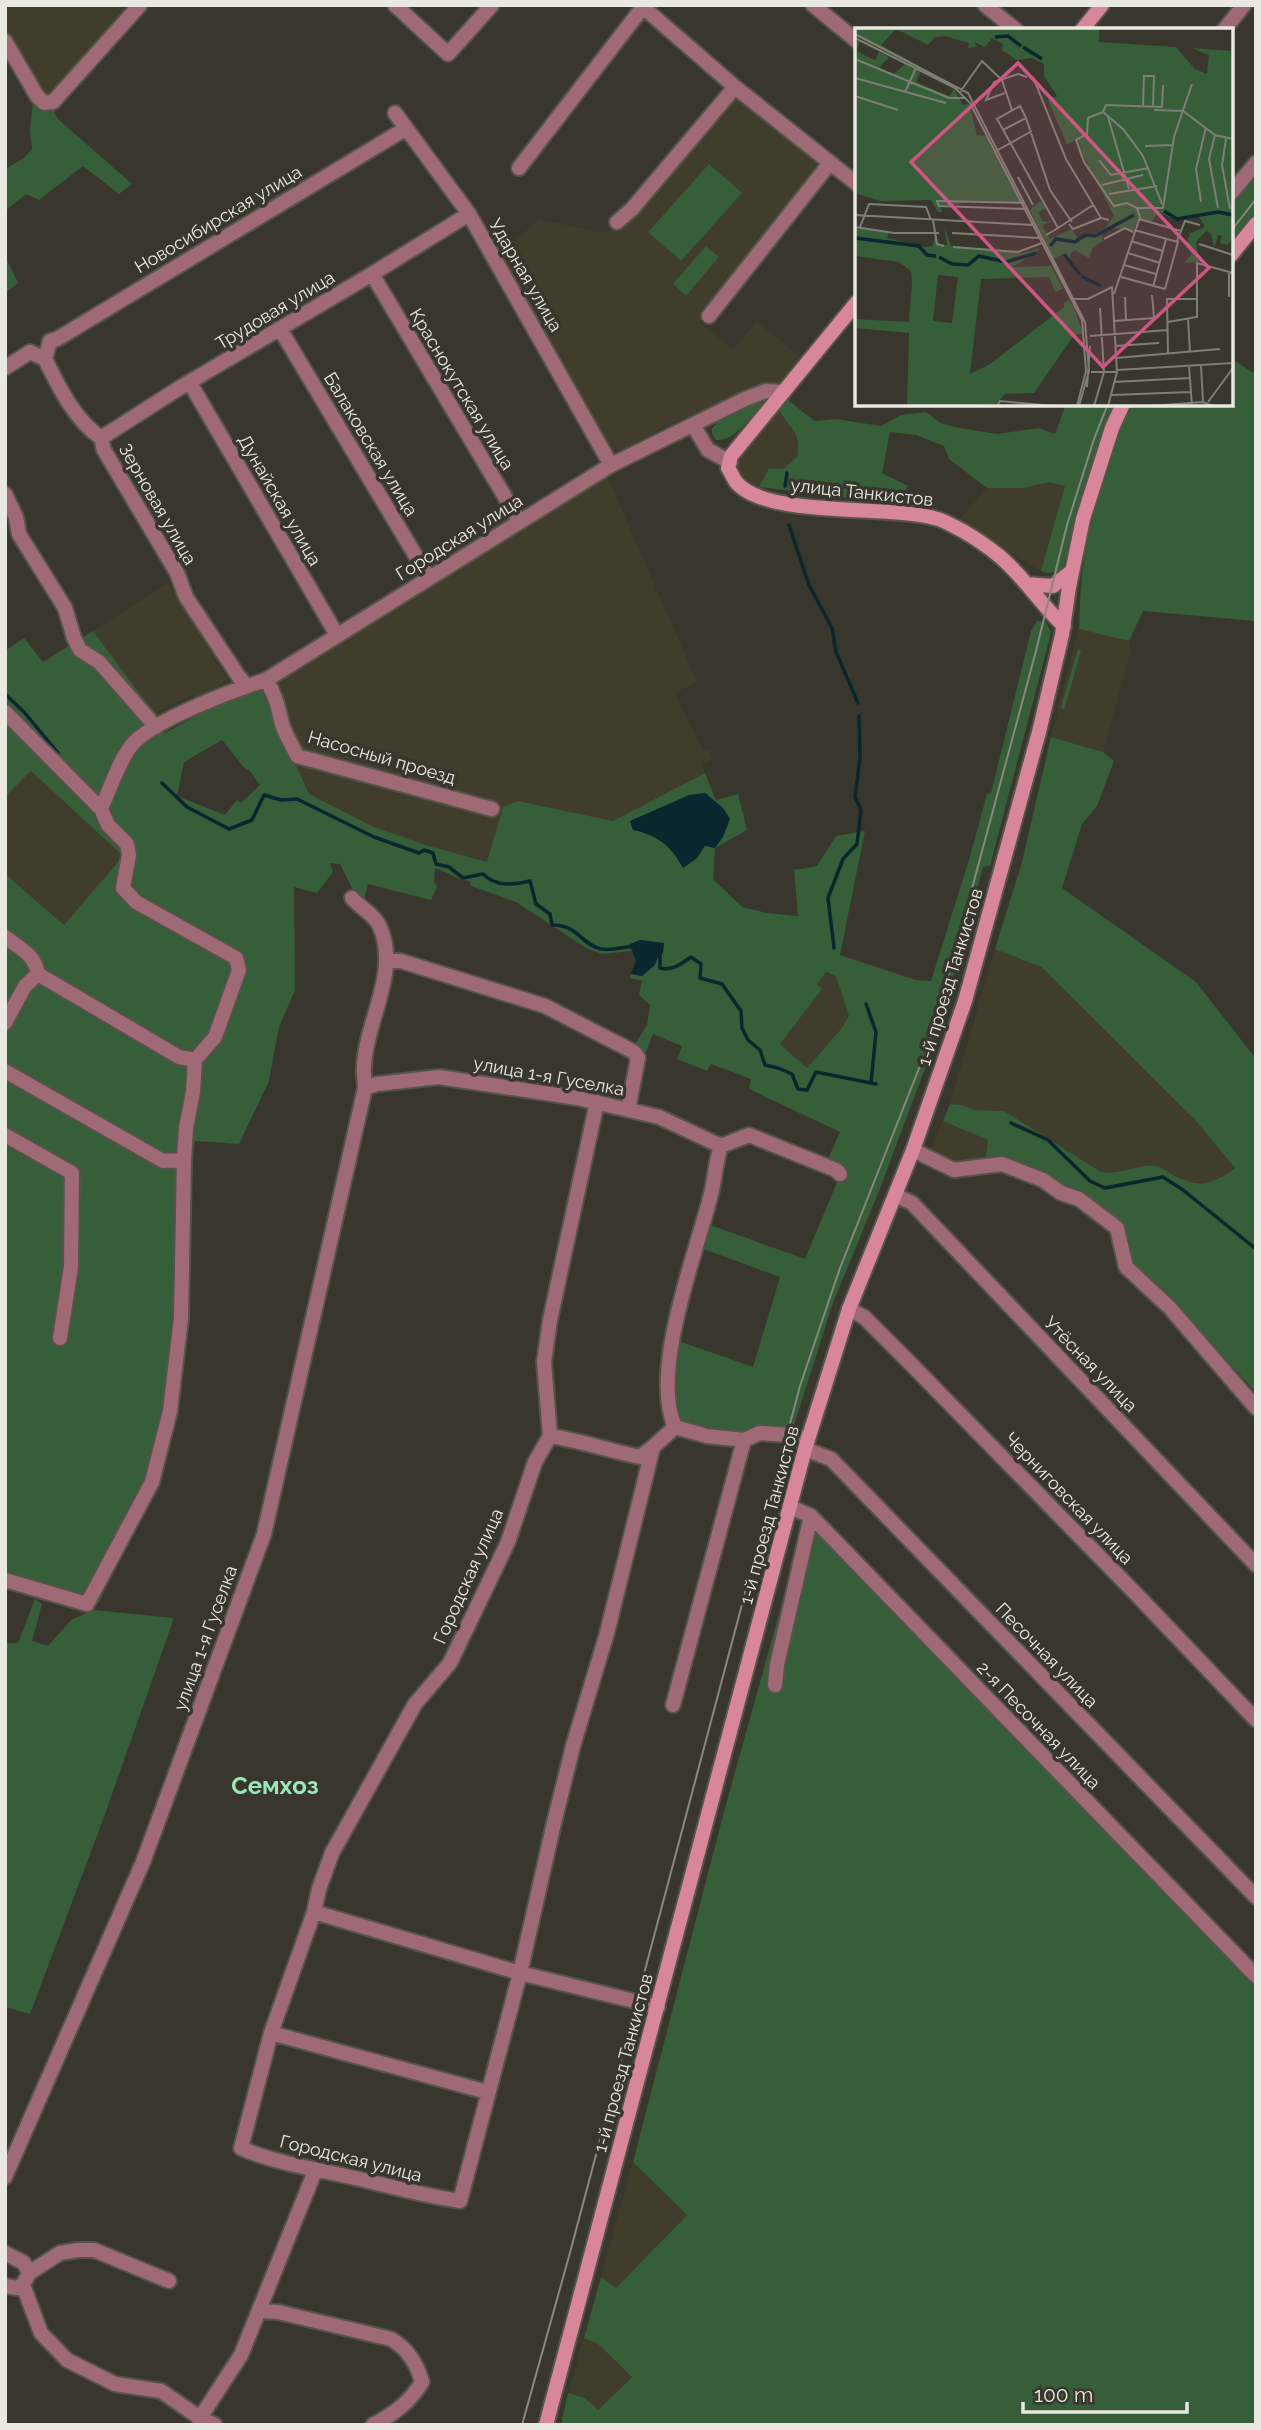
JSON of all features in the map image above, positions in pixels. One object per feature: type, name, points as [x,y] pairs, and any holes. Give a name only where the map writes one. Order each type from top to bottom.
[{"type":"main road","points":[[1084,28],[1102,5]]},
{"type":"main road","points":[[1233,253],[1256,224]]},
{"type":"main road","points":[[730,462],[731,456],[855,304]]},
{"type":"main road","name":"1-й проезд Танкистов","points":[[546,2425],[806,1444],[849,1309],[948,1055],[980,950],[1039,732],[1064,626],[1083,519],[1112,428],[1122,406]]},
{"type":"main road","name":"улица Танкистов","points":[[730,462],[728,468],[737,483],[753,494],[786,504],[908,513],[936,518],[999,555],[1042,606],[1064,626]]},
{"type":"main road","points":[[1026,584],[1053,586],[1072,571]]},
{"type":"street","points":[[5,41],[37,96],[44,103],[53,102],[140,5]]},
{"type":"street","points":[[395,5],[448,54],[492,5]]},
{"type":"street","points":[[813,5],[855,39]]},
{"type":"street","points":[[985,5],[1014,28]]},
{"type":"street","points":[[1226,28],[1244,5]]},
{"type":"street","points":[[519,168],[643,7],[736,87],[855,182]]},
{"type":"street","points":[[617,222],[632,209],[736,87]]},
{"type":"street","name":"Ударная улица","points":[[395,113],[469,214],[611,465]]},
{"type":"street","name":"Новосибирская улица","points":[[45,359],[50,341],[405,129]]},
{"type":"street","points":[[709,316],[830,163]]},
{"type":"street","points":[[1233,191],[1256,163]]},
{"type":"street","name":"Трудовая улица","points":[[101,438],[469,214]]},
{"type":"street","name":"Краснокутская улица","points":[[372,274],[520,522]]},
{"type":"street","name":"Балаковская улица","points":[[280,329],[429,578]]},
{"type":"street","points":[[5,368],[30,352],[45,359]]},
{"type":"street","name":"Зерновая улица","points":[[45,359],[84,427],[101,438],[104,450],[177,573],[187,597],[247,686]]},
{"type":"street","name":"Дунайская улица","points":[[191,383],[337,635]]},
{"type":"street","name":"Городская улица","points":[[101,809],[129,748],[141,734],[224,694],[266,680],[611,465],[766,391],[783,392]]},
{"type":"street","points":[[693,425],[708,450],[730,462]]},
{"type":"street","points":[[5,494],[16,517],[19,534],[65,608],[80,650],[99,662],[156,727]]},
{"type":"street","name":"Насосный проезд","points":[[266,680],[297,756],[492,809]]},
{"type":"street","points":[[5,712],[101,809],[108,825],[127,844],[129,855],[124,888],[136,902],[236,958],[239,970],[215,1037],[195,1060],[194,1092],[186,1128],[184,1160],[181,1318],[170,1411],[152,1482],[87,1604],[5,1580]]},
{"type":"street","name":"улица 1-я Гуселка","points":[[5,2177],[143,1862],[264,1534],[365,1088],[363,1066],[387,961],[379,925],[372,915],[352,898]]},
{"type":"street","points":[[5,937],[29,954],[36,963],[38,974],[179,1057],[195,1060]]},
{"type":"street","points":[[387,961],[401,961],[545,1006],[634,1052],[638,1058],[628,1110]]},
{"type":"street","points":[[5,1023],[25,986],[38,974]]},
{"type":"street","points":[[5,1071],[163,1161],[184,1160]]},
{"type":"street","name":"улица 1-я Гуселка","points":[[365,1088],[377,1084],[439,1077],[597,1102],[659,1117],[721,1146]]},
{"type":"street","points":[[597,1102],[550,1320],[544,1362],[551,1436],[586,1442],[640,1457],[675,1427],[670,1417],[666,1384],[672,1339],[712,1194],[721,1146],[749,1135],[836,1170],[840,1174]]},
{"type":"street","points":[[5,1135],[72,1173],[71,1267],[60,1338]]},
{"type":"street","points":[[913,1150],[954,1170],[1002,1164],[1079,1199],[1117,1228],[1125,1267],[1170,1308],[1256,1408]]},
{"type":"street","name":"Утёсная улица","points":[[895,1195],[912,1203],[1256,1565]]},
{"type":"street","name":"Черниговская улица","points":[[849,1309],[864,1317],[907,1360],[1256,1720]]},
{"type":"street","name":"Песочная улица","points":[[675,1427],[707,1436],[744,1440],[760,1433],[790,1435],[831,1459],[1256,1897]]},
{"type":"street","name":"Городская улица","points":[[551,1436],[535,1462],[508,1542],[450,1663],[415,1704],[332,1853],[271,2033],[241,2148],[315,2171],[352,2177],[430,2197],[460,2201],[520,1973],[560,1797],[607,1633],[653,1447]]},
{"type":"street","points":[[673,1705],[744,1440]]},
{"type":"street","name":"2-я Песочная улица","points":[[790,1507],[811,1516],[1256,1976]]},
{"type":"street","points":[[775,1685],[777,1665],[811,1516]]},
{"type":"street","points":[[314,1912],[520,1973],[658,2007]]},
{"type":"street","points":[[271,2033],[488,2092]]},
{"type":"street","points":[[199,2421],[241,2355],[315,2171]]},
{"type":"street","points":[[5,2286],[18,2288],[60,2253],[78,2250],[94,2250],[169,2281]]},
{"type":"street","points":[[5,2253],[24,2263],[41,2333],[67,2360],[114,2384],[161,2391],[199,2421],[215,2425]]},
{"type":"street","points":[[259,2311],[278,2312],[391,2339],[404,2346],[419,2370],[422,2382],[415,2395],[392,2415],[373,2425]]},
{"type":"shaded area","points":[[5,5],[133,5],[49,96],[41,94],[5,27]]},
{"type":"shaded area","points":[[738,97],[821,164],[699,322],[733,349],[757,322],[803,359],[781,384],[669,424],[621,451],[611,448],[498,257],[539,219],[603,233],[620,227],[729,101]]},
{"type":"shaded area","points":[[779,410],[796,431],[799,445],[797,457],[783,469],[769,468],[759,487],[745,479],[736,466],[738,456]]},
{"type":"shaded area","points":[[607,476],[697,682],[674,693],[703,751],[709,750],[713,759],[702,764],[705,773],[613,821],[518,801],[504,807],[487,863],[374,827],[309,794],[262,690]]},
{"type":"shaded area","points":[[1050,482],[1066,486],[1041,571],[959,520],[987,488],[1023,488]]},
{"type":"shaded area","points":[[168,583],[228,680],[196,700],[192,695],[154,713],[93,631]]},
{"type":"shaded area","points":[[1079,629],[1129,641],[1131,650],[1103,752],[1051,737]]},
{"type":"shaded area","points":[[31,771],[123,856],[64,925],[5,874],[5,797]]},
{"type":"shaded area","points":[[995,949],[1040,967],[1196,1121],[1236,1167],[1205,1185],[1186,1181],[1154,1165],[1114,1174],[1101,1172],[1004,1111],[974,1110],[950,1104]]},
{"type":"shaded area","points":[[826,972],[836,976],[849,1016],[807,1068],[779,1044],[821,989],[817,984]]},
{"type":"shaded area","points":[[943,1121],[989,1140],[985,1162],[954,1169],[930,1153]]},
{"type":"shaded area","points":[[633,2162],[687,2215],[616,2289],[601,2277]]},
{"type":"shaded area","points":[[584,2338],[598,2344],[632,2376],[598,2410],[585,2398],[568,2393]]},
{"type":"green space","points":[[33,101],[40,106],[56,108],[54,113],[58,119],[132,184],[119,194],[83,166],[39,200],[26,194],[5,211],[5,169],[24,158],[32,149],[30,130]]},
{"type":"green space","points":[[709,164],[742,193],[681,261],[648,232]]},
{"type":"green space","points":[[1256,173],[1256,212],[1233,240],[1233,200]]},
{"type":"green space","points":[[706,246],[719,257],[686,296],[673,284]]},
{"type":"green space","points":[[5,256],[18,283],[5,293]]},
{"type":"green space","points":[[1233,359],[1256,375],[1256,621],[1143,611],[1129,641],[1079,629],[1084,558],[1089,530],[1116,442],[1130,406],[1233,406]]},
{"type":"green space","points":[[787,399],[814,421],[836,419],[881,426],[901,415],[926,412],[940,423],[959,428],[998,434],[1039,428],[1055,434],[1065,406],[1115,406],[1099,441],[1063,568],[1061,571],[1047,573],[1041,571],[1065,486],[1050,482],[1023,488],[987,488],[949,459],[944,446],[916,435],[890,432],[882,473],[908,486],[899,504],[759,487],[769,468],[783,469],[797,457],[796,436],[779,410]]},
{"type":"green space","points":[[758,400],[762,405],[742,428],[723,440],[716,440],[712,428],[717,423],[733,411]]},
{"type":"green space","points":[[1037,621],[1046,622],[1051,633],[990,866],[983,867],[936,1039],[879,1191],[833,1303],[791,1428],[758,1427],[753,1433],[732,1434],[688,1429],[671,1415],[676,1340],[753,1367],[780,1277],[701,1248],[707,1224],[805,1259],[838,1180],[827,1161],[840,1132],[749,1089],[751,1079],[711,1064],[707,1071],[677,1059],[682,1046],[653,1034],[643,1060],[633,1047],[647,1025],[650,1005],[639,995],[642,981],[630,978],[631,974],[642,976],[660,954],[663,943],[640,940],[630,947],[631,951],[602,954],[586,948],[516,902],[471,886],[470,881],[435,868],[434,882],[437,887],[431,900],[368,884],[365,896],[368,908],[358,900],[340,864],[330,863],[333,872],[317,893],[294,887],[295,990],[279,1027],[269,1081],[239,1144],[195,1141],[190,1164],[184,1316],[137,1508],[99,1603],[5,1588],[5,874],[64,925],[123,856],[31,771],[5,797],[5,651],[24,638],[43,662],[93,631],[154,713],[165,733],[234,695],[262,690],[309,794],[374,827],[487,862],[503,807],[518,801],[613,821],[705,773],[716,800],[738,794],[747,830],[715,848],[713,879],[742,907],[798,916],[794,870],[817,866],[836,836],[865,831],[840,955],[916,980],[931,981],[987,794],[991,793],[1031,631]],"holes":[[[222,740],[260,785],[241,803],[237,800],[225,815],[177,796],[184,762]],[[711,800],[723,808],[697,858],[633,829],[630,821],[665,807]],[[826,972],[836,976],[849,1016],[807,1068],[780,1044],[822,989],[817,984]]]},
{"type":"green space","points":[[1078,649],[1081,651],[1064,710],[1061,707]]},
{"type":"green space","points":[[1051,737],[1103,752],[1114,761],[1097,806],[1082,824],[1062,888],[1196,982],[1256,1059],[1256,1392],[1173,1302],[1130,1265],[1121,1223],[1089,1198],[1044,1177],[985,1162],[988,1140],[943,1121],[950,1104],[974,1110],[1004,1111],[1101,1172],[1155,1166],[1184,1180],[1206,1183],[1235,1168],[1196,1121],[1041,967],[995,949],[1022,862]]},
{"type":"green space","points":[[806,1517],[1256,1980],[1256,2425],[561,2425],[568,2393],[585,2398],[598,2410],[632,2377],[598,2344],[584,2338],[601,2277],[616,2288],[687,2215],[633,2162],[725,1808]]},
{"type":"green space","points":[[35,1599],[42,1604],[32,1641],[48,1646],[71,1620],[93,1610],[174,1618],[104,1817],[30,2014],[5,2007],[5,1643],[18,1643]]},
{"type":"water","points":[[705,793],[723,808],[730,819],[715,848],[705,846],[697,858],[683,868],[674,853],[663,843],[650,835],[633,830],[630,821],[689,795]]},
{"type":"water","points":[[640,940],[664,943],[663,953],[655,965],[642,976],[631,974],[636,961],[630,944]]},
{"type":"waterway","points":[[785,486],[787,473]]},
{"type":"waterway","points":[[789,525],[809,585],[832,628],[836,652],[858,703]]},
{"type":"waterway","points":[[5,694],[24,712],[58,753]]},
{"type":"waterway","points":[[834,948],[828,898],[843,859],[857,844],[861,810],[855,797],[860,758],[859,716]]},
{"type":"waterway","points":[[162,783],[187,807],[229,829],[252,820],[264,795],[281,800],[297,799],[374,837],[419,853],[424,850],[433,853],[436,864],[449,867],[463,878],[483,874],[493,881],[505,884],[530,881],[536,904],[550,914],[552,925],[568,928],[601,949],[634,946]]},
{"type":"waterway","points":[[660,951],[660,968],[673,968],[691,957],[701,964],[700,978],[722,984],[741,1011],[742,1028],[748,1040],[760,1050],[765,1065],[792,1074],[798,1089],[807,1090],[816,1072],[876,1084]]},
{"type":"waterway","points":[[866,1004],[876,1032],[871,1083]]},
{"type":"waterway","points":[[1011,1123],[1048,1140],[1090,1181],[1105,1188],[1163,1177],[1256,1249]]},
{"type":"tram line","points":[[1233,228],[1256,199]]},
{"type":"tram line","points":[[522,2425],[800,1386],[840,1268],[933,1033],[1036,651],[1067,525],[1107,406]]},
{"type":"district","name":"Семхоз","points":[[275,1785]]}]
